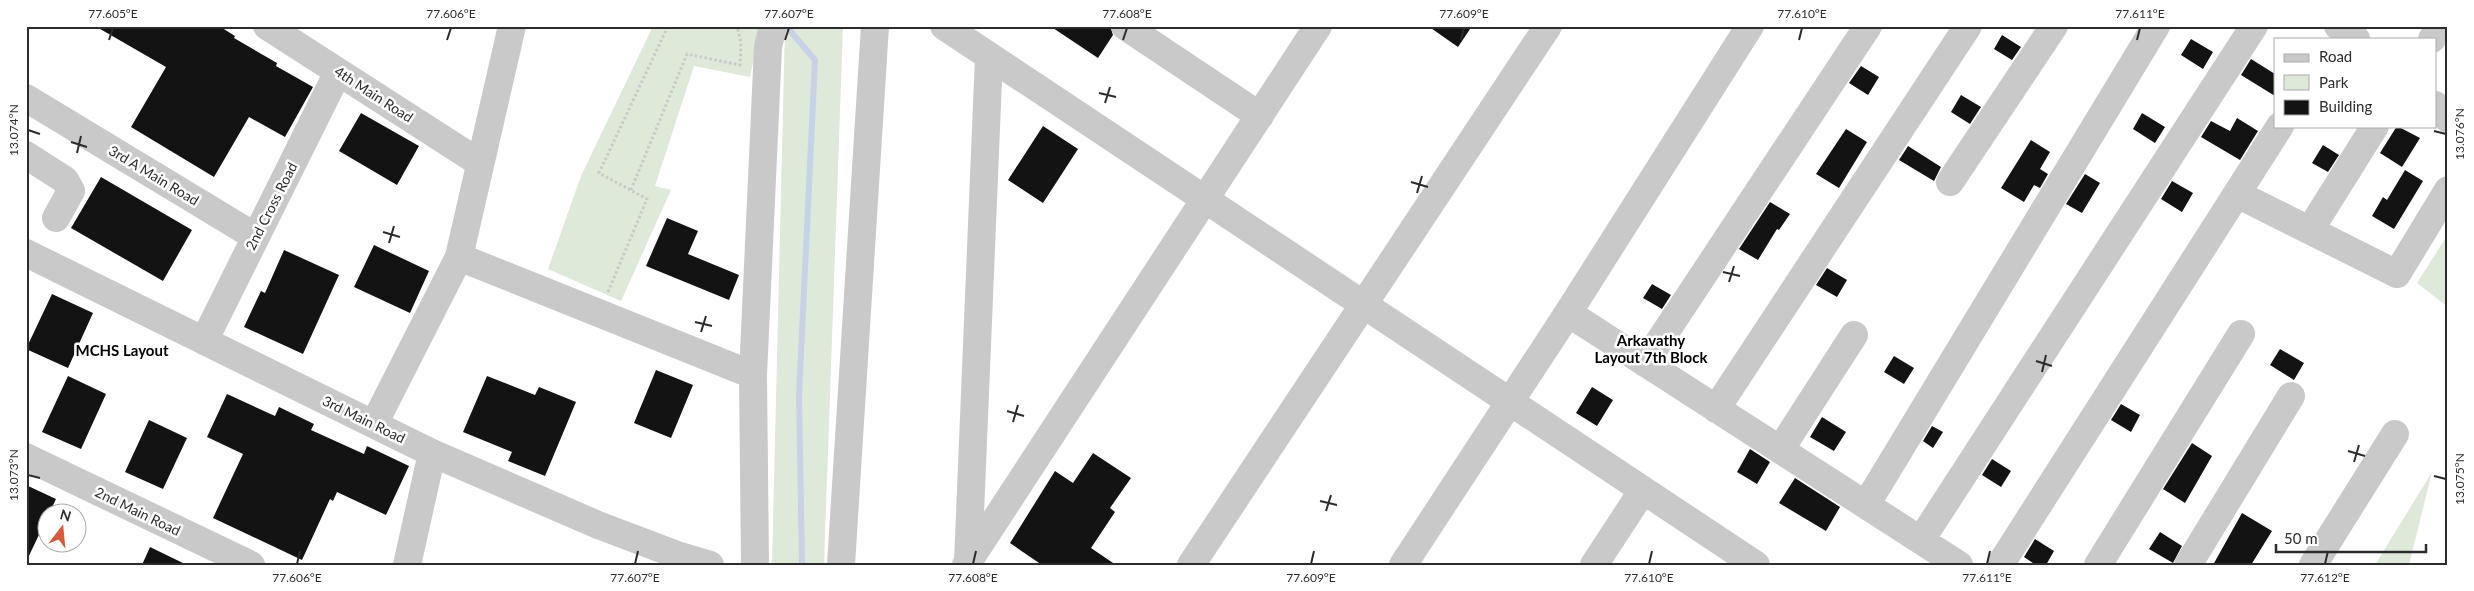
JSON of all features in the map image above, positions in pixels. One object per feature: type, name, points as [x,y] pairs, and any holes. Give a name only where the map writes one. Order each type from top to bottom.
[{"type":"street","name":"4th Main Road","points":[[267,26],[480,163]]},
{"type":"street","points":[[374,424],[458,257],[512,26]]},
{"type":"street","points":[[841,565],[874,26]]},
{"type":"street","points":[[944,26],[1643,490],[1741,561]]},
{"type":"street","points":[[1125,26],[1260,116]]},
{"type":"street","points":[[1191,565],[1548,26]]},
{"type":"street","points":[[1403,565],[1568,313],[1750,26]]},
{"type":"street","points":[[1645,363],[1868,26]]},
{"type":"street","points":[[1716,409],[1968,26]]},
{"type":"street","points":[[1950,182],[2054,26]]},
{"type":"street","points":[[1866,505],[2156,26]]},
{"type":"street","points":[[1920,540],[2254,26]]},
{"type":"street","points":[[2433,38],[2440,26]]},
{"type":"street","points":[[967,563],[1318,27]]},
{"type":"street","points":[[755,565],[753,375],[771,37]]},
{"type":"street","points":[[967,563],[990,56]]},
{"type":"street","name":"2nd Cross Road","points":[[204,341],[338,72]]},
{"type":"street","name":"3rd A Main Road","points":[[26,98],[256,237]]},
{"type":"street","points":[[2436,105],[2448,119]]},
{"type":"street","points":[[2000,565],[2279,128]]},
{"type":"street","points":[[2310,230],[2375,128]]},
{"type":"street","points":[[26,155],[65,180],[71,191],[56,218]]},
{"type":"street","points":[[2237,194],[2397,274],[2448,190]]},
{"type":"street","name":"3rd Main Road","points":[[26,253],[432,453],[598,525],[680,556],[710,565]]},
{"type":"street","points":[[458,257],[753,375]]},
{"type":"street","points":[[1568,313],[1959,565]]},
{"type":"street","points":[[2098,565],[2241,334]]},
{"type":"street","points":[[1780,450],[1854,335]]},
{"type":"street","points":[[2188,565],[2291,396]]},
{"type":"street","points":[[2313,565],[2395,434]]},
{"type":"street","points":[[407,565],[432,453]]},
{"type":"street","name":"2nd Main Road","points":[[26,456],[251,565]]},
{"type":"street","points":[[1594,565],[1643,490]]},
{"type":"path","points":[[598,313],[647,199],[599,173],[668,26]]},
{"type":"path","points":[[631,190],[687,54],[740,65],[741,43],[737,26]]},
{"type":"green space","points":[[653,26],[761,26],[750,77],[694,66],[655,186],[671,190],[621,301],[548,269],[581,176]]},
{"type":"green space","points":[[785,26],[843,26],[824,565],[772,565]]},
{"type":"green space","points":[[2448,234],[2448,307],[2417,283]]},
{"type":"green space","points":[[2432,472],[2409,565],[2375,565]]},
{"type":"building","points":[[95,26],[219,26],[235,36],[234,38],[277,63],[276,66],[313,87],[285,137],[249,117],[214,177],[131,127],[166,67]]},
{"type":"building","points":[[1050,26],[1110,26],[1113,35],[1098,58]]},
{"type":"building","points":[[1428,26],[1472,26],[1458,47]]},
{"type":"building","points":[[2002,35],[2021,47],[2012,60],[1994,49]]},
{"type":"building","points":[[2191,39],[2213,52],[2203,69],[2181,55]]},
{"type":"building","points":[[2251,59],[2274,73],[2274,95],[2241,75]]},
{"type":"building","points":[[1861,66],[1879,77],[1868,95],[1849,83]]},
{"type":"building","points":[[1961,95],[1981,107],[1970,124],[1951,112]]},
{"type":"building","points":[[361,113],[419,146],[397,185],[339,151]]},
{"type":"building","points":[[2142,113],[2165,127],[2155,143],[2133,129]]},
{"type":"building","points":[[2237,118],[2258,131],[2240,160],[2201,137],[2211,121],[2230,131]]},
{"type":"building","points":[[1043,126],[1078,149],[1043,203],[1008,180]]},
{"type":"building","points":[[2396,128],[2401,128],[2420,138],[2402,167],[2380,153]]},
{"type":"building","points":[[1846,129],[1867,142],[1839,188],[1816,174]]},
{"type":"building","points":[[2031,140],[2050,152],[2040,169],[2048,174],[2040,188],[2034,185],[2024,202],[2001,188]]},
{"type":"building","points":[[2323,145],[2339,155],[2328,172],[2312,163]]},
{"type":"building","points":[[1908,146],[1941,167],[1934,181],[1899,160]]},
{"type":"building","points":[[2405,170],[2423,181],[2394,229],[2372,216],[2383,197],[2387,200]]},
{"type":"building","points":[[2085,174],[2100,183],[2082,213],[2066,204]]},
{"type":"building","points":[[101,177],[192,230],[163,281],[71,228]]},
{"type":"building","points":[[2172,181],[2193,193],[2182,212],[2161,199]]},
{"type":"building","points":[[1770,202],[1790,214],[1779,230],[1777,229],[1758,260],[1739,249]]},
{"type":"building","points":[[667,218],[698,231],[688,254],[739,275],[729,300],[646,266]]},
{"type":"building","points":[[374,245],[429,271],[410,313],[354,287]]},
{"type":"building","points":[[284,250],[339,275],[303,354],[244,327],[261,291],[265,293]]},
{"type":"building","points":[[1827,268],[1847,280],[1837,297],[1816,285]]},
{"type":"building","points":[[1652,284],[1671,295],[1662,309],[1643,298]]},
{"type":"building","points":[[52,294],[93,313],[68,368],[26,349]]},
{"type":"building","points":[[2280,349],[2304,363],[2294,380],[2270,365]]},
{"type":"building","points":[[1894,356],[1914,368],[1904,384],[1884,372]]},
{"type":"building","points":[[656,370],[693,385],[671,438],[634,423]]},
{"type":"building","points":[[68,376],[106,394],[81,449],[42,432]]},
{"type":"building","points":[[487,376],[535,395],[539,387],[576,402],[545,476],[508,461],[512,452],[463,432]]},
{"type":"building","points":[[1592,387],[1613,400],[1597,426],[1576,413]]},
{"type":"building","points":[[227,394],[275,416],[279,407],[314,424],[311,430],[364,454],[367,446],[409,466],[386,515],[337,492],[333,501],[330,499],[302,560],[213,518],[243,454],[207,437]]},
{"type":"building","points":[[2121,404],[2140,415],[2131,432],[2111,420]]},
{"type":"building","points":[[1822,417],[1846,432],[1834,451],[1810,437]]},
{"type":"building","points":[[149,420],[187,438],[163,489],[125,472]]},
{"type":"building","points":[[1932,426],[1943,432],[1933,448],[1923,441]]},
{"type":"building","points":[[2192,443],[2212,456],[2185,503],[2163,489]]},
{"type":"building","points":[[1750,449],[1770,462],[1757,484],[1737,472]]},
{"type":"building","points":[[1093,453],[1131,478],[1110,508],[1115,512],[1091,548],[1116,565],[1042,565],[1010,543],[1055,471],[1073,483]]},
{"type":"building","points":[[1992,459],[2011,471],[2001,487],[1982,475]]},
{"type":"building","points":[[1795,478],[1840,507],[1826,531],[1779,503]]},
{"type":"building","points":[[26,485],[56,499],[54,504],[38,504],[38,537],[26,562]]},
{"type":"building","points":[[2242,513],[2272,531],[2251,565],[2213,565]]},
{"type":"building","points":[[2160,532],[2182,546],[2173,563],[2149,549]]},
{"type":"building","points":[[2035,539],[2054,551],[2046,565],[2036,565],[2024,557]]},
{"type":"building","points":[[150,547],[187,565],[142,565]]},
{"type":"waterway","points":[[786,26],[815,60],[799,395],[802,565]]},
{"type":"district","name":"Arkavathy Layout 7th Block","points":[[1651,348]]},
{"type":"district","name":"MCHS Layout","points":[[122,350]]}]
